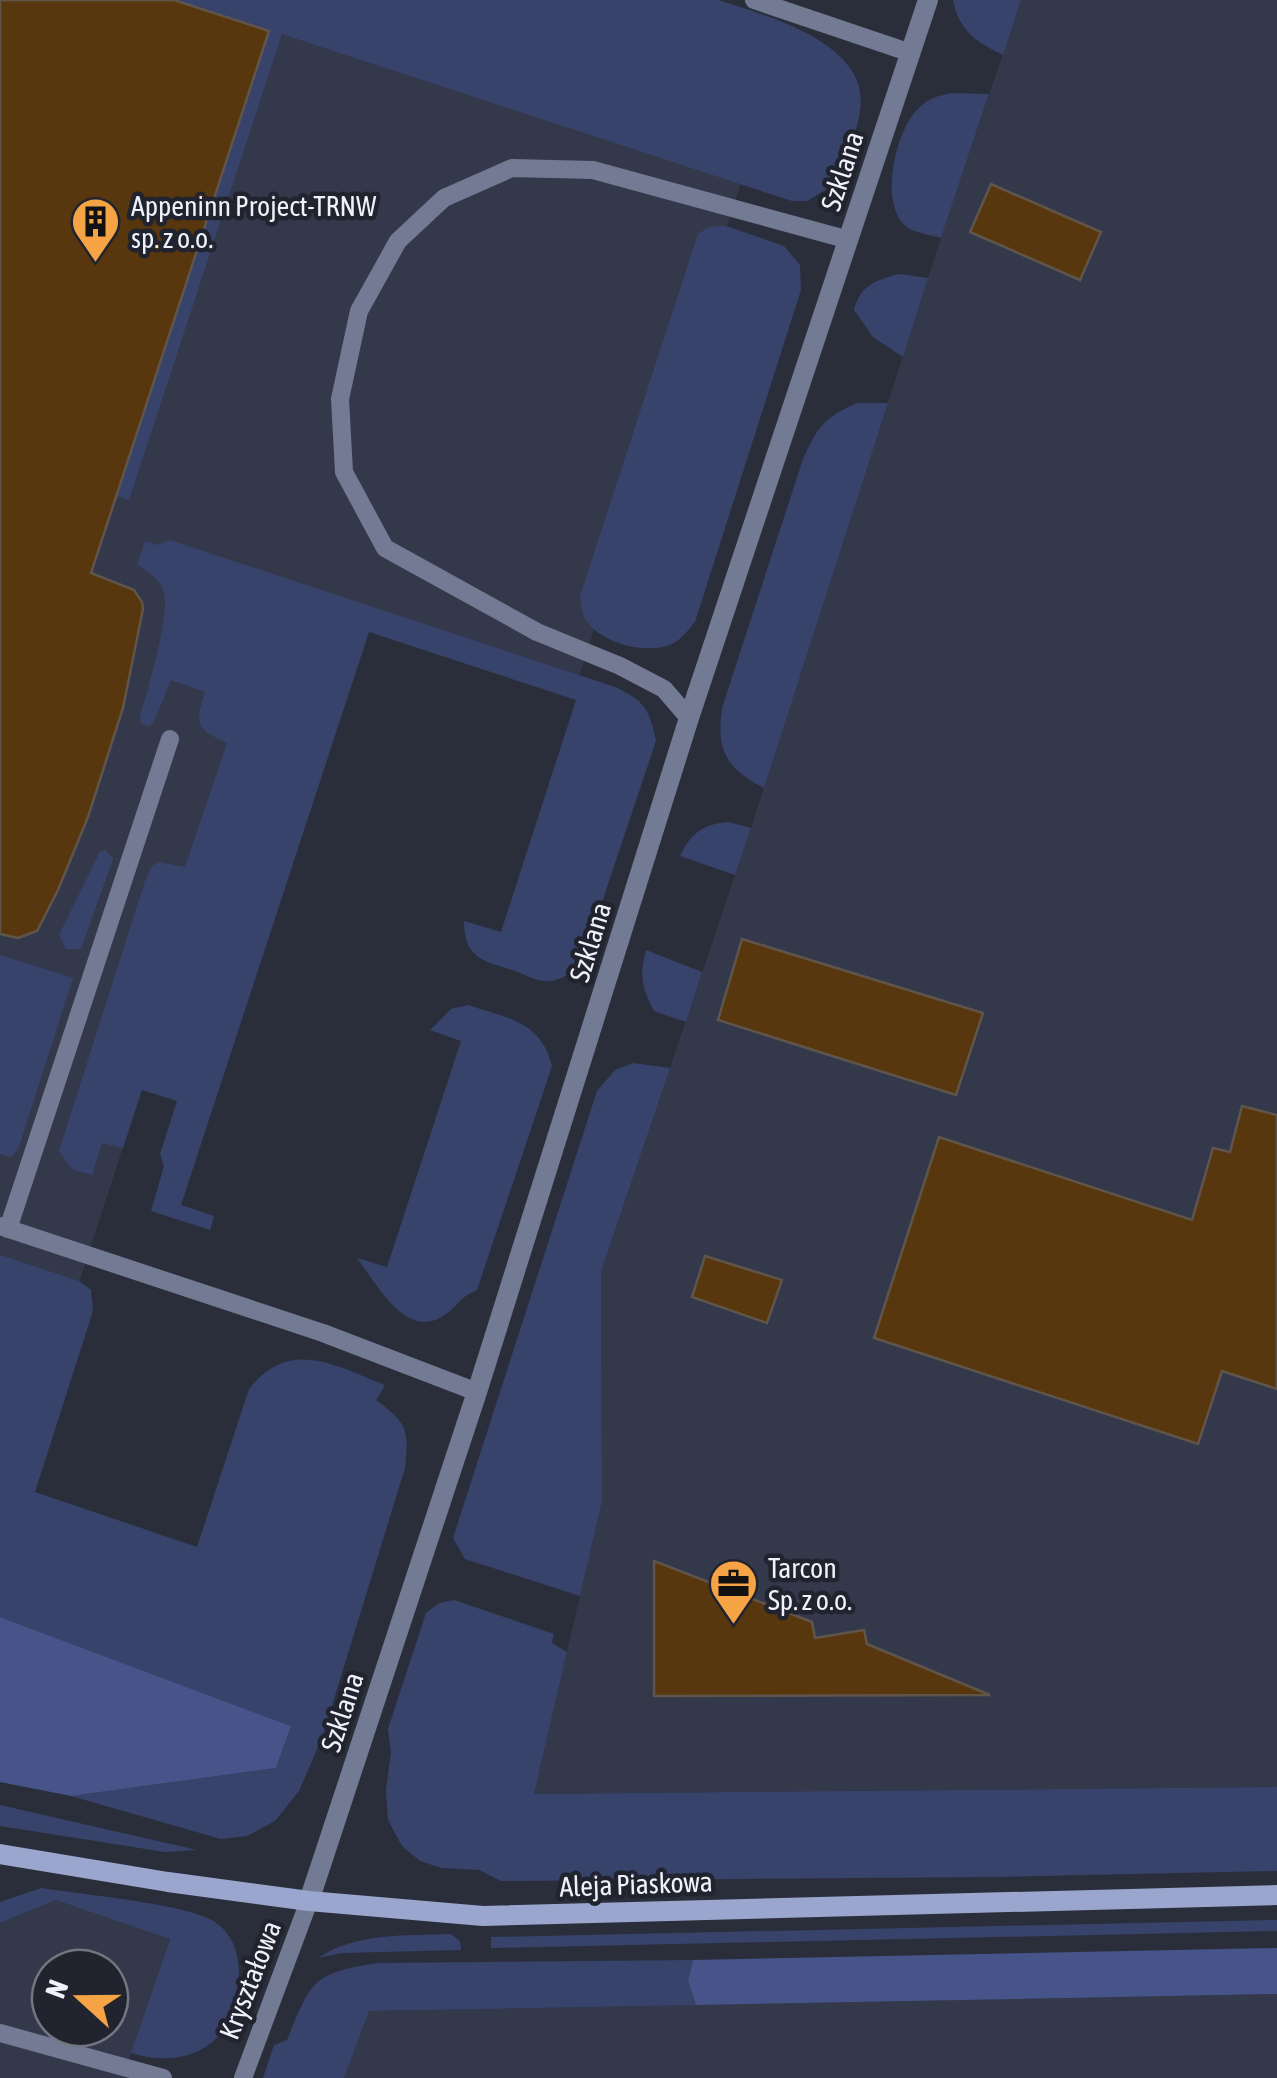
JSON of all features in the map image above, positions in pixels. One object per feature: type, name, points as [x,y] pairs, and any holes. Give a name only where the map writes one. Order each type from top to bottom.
[{"type":"main road","name":"Aleja Piaskowa","points":[[0,1854],[309,1901],[484,1916],[1277,1895]]},
{"type":"street","name":"Szklana","points":[[309,1901],[477,1392],[690,718],[928,0]]},
{"type":"lane","points":[[754,0],[910,53]]},
{"type":"lane","points":[[690,718],[664,689],[538,632],[386,548],[344,472],[340,399],[360,311],[398,240],[444,198],[512,168],[592,170],[849,240]]},
{"type":"lane","points":[[170,739],[4,1228],[323,1333],[477,1392]]},
{"type":"lane","name":"Kryształowa","points":[[242,2078],[309,1901]]},
{"type":"lane","points":[[0,2033],[162,2078]]},
{"type":"shaded area","points":[[0,0],[501,0],[744,174],[575,688],[302,596],[0,1526]]},
{"type":"shaded area","points":[[174,0],[718,0],[786,24],[832,50],[849,67],[859,87],[860,110],[835,184],[807,201],[792,201],[282,34],[129,500],[116,496],[269,32]]},
{"type":"shaded area","points":[[953,0],[1021,0],[1003,55],[970,34]]},
{"type":"shaded area","points":[[1021,0],[1277,0],[1277,1787],[534,1794],[602,1501],[601,1272],[751,828]]},
{"type":"shaded area","points":[[951,93],[989,94],[941,238],[910,229],[900,219],[894,205],[893,171],[902,136],[916,111],[932,99]]},
{"type":"shaded area","points":[[726,226],[784,246],[800,265],[801,290],[695,622],[672,644],[638,648],[613,641],[592,628],[584,617],[580,596],[698,234],[709,227]]},
{"type":"shaded area","points":[[899,274],[928,278],[903,357],[873,337],[854,310],[860,295],[870,285]]},
{"type":"shaded area","points":[[857,403],[888,403],[764,788],[726,757],[721,736],[722,708],[803,459],[823,425]]},
{"type":"shaded area","points":[[170,540],[615,687],[644,707],[656,741],[581,965],[560,978],[545,981],[494,964],[472,951],[464,921],[501,932],[576,700],[369,632],[181,1205],[214,1216],[210,1230],[151,1211],[164,1166],[160,1154],[177,1101],[142,1090],[123,1148],[102,1143],[92,1175],[72,1169],[59,1151],[145,881],[152,866],[159,862],[185,867],[227,743],[200,724],[205,692],[171,680],[153,724],[141,723],[165,603],[159,583],[137,565],[145,541],[158,545]]},
{"type":"shaded area","points":[[728,822],[751,828],[735,875],[680,856],[699,831]]},
{"type":"shaded area","points":[[106,850],[113,859],[81,949],[66,949],[59,935],[100,852]]},
{"type":"shaded area","points":[[646,950],[702,972],[686,1022],[654,1011],[643,981]]},
{"type":"shaded area","points":[[0,955],[73,978],[19,1147],[12,1157],[0,1154]]},
{"type":"shaded area","points":[[468,1005],[509,1018],[531,1030],[547,1051],[552,1066],[477,1290],[446,1314],[432,1321],[418,1321],[394,1307],[357,1258],[387,1267],[461,1041],[430,1030],[451,1009]]},
{"type":"shaded area","points":[[633,1063],[670,1068],[601,1272],[602,1501],[580,1596],[465,1559],[453,1538],[597,1091],[615,1070]]},
{"type":"shaded area","points":[[0,1255],[79,1281],[91,1290],[93,1311],[35,1492],[197,1547],[249,1389],[265,1373],[297,1360],[331,1364],[385,1385],[376,1400],[404,1428],[405,1468],[323,1735],[299,1791],[275,1821],[247,1836],[221,1839],[71,1796],[276,1768],[291,1726],[0,1617]]},
{"type":"shaded area","points":[[454,1600],[554,1634],[552,1643],[567,1652],[534,1794],[1277,1787],[1277,1871],[501,1881],[479,1870],[441,1868],[420,1861],[402,1846],[388,1820],[388,1729],[426,1613],[439,1603]]},
{"type":"shaded area","points":[[0,1617],[291,1726],[276,1768],[71,1796],[0,1782]]},
{"type":"shaded area","points":[[0,1805],[197,1850],[165,1852],[0,1826]]},
{"type":"shaded area","points":[[41,1888],[158,1905],[215,1922],[231,1939],[239,1967],[237,1998],[221,2033],[192,2054],[174,2058],[131,2053],[170,1939],[56,1900],[0,1923],[0,1902]]},
{"type":"shaded area","points":[[56,1900],[170,1938],[123,2078],[0,2078],[0,1923]]},
{"type":"shaded area","points":[[1277,1920],[1277,1931],[491,1948],[491,1937]]},
{"type":"shaded area","points":[[451,1934],[460,1941],[461,1950],[342,1953],[318,1958],[365,1940]]},
{"type":"shaded area","points":[[1277,1948],[1277,1994],[696,2005],[688,1981],[693,1960]]},
{"type":"shaded area","points":[[693,1960],[688,1981],[696,2005],[369,2011],[344,2078],[263,2078],[274,2045],[287,2040],[309,1992],[326,1976],[339,1971],[377,1963]]},
{"type":"shaded area","points":[[1277,1994],[1277,2078],[344,2078],[368,2011]]},
{"type":"building","name":"Appeninn Project-TRNW sp. z o.o.","points":[[0,0],[174,0],[269,31],[91,573],[134,590],[142,602],[123,708],[88,817],[58,890],[37,931],[18,938],[0,934]]},
{"type":"building","points":[[991,184],[1101,232],[1080,280],[970,232]]},
{"type":"building","points":[[742,939],[983,1013],[956,1095],[718,1020]]},
{"type":"building","points":[[1242,1106],[1277,1115],[1277,1389],[1222,1371],[1198,1444],[874,1338],[939,1137],[1192,1220],[1213,1148],[1230,1152]]},
{"type":"building","points":[[705,1256],[782,1280],[767,1323],[692,1297]]},
{"type":"building","name":"Tarcon Sp. z o.o.","points":[[654,1561],[812,1622],[815,1638],[864,1630],[867,1644],[990,1695],[654,1696]]},
{"type":"place","name":"Appeninn Project-TRNW sp. z o.o.","points":[[96,264]]},
{"type":"place","name":"Tarcon Sp. z o.o.","points":[[733,1626]]}]
